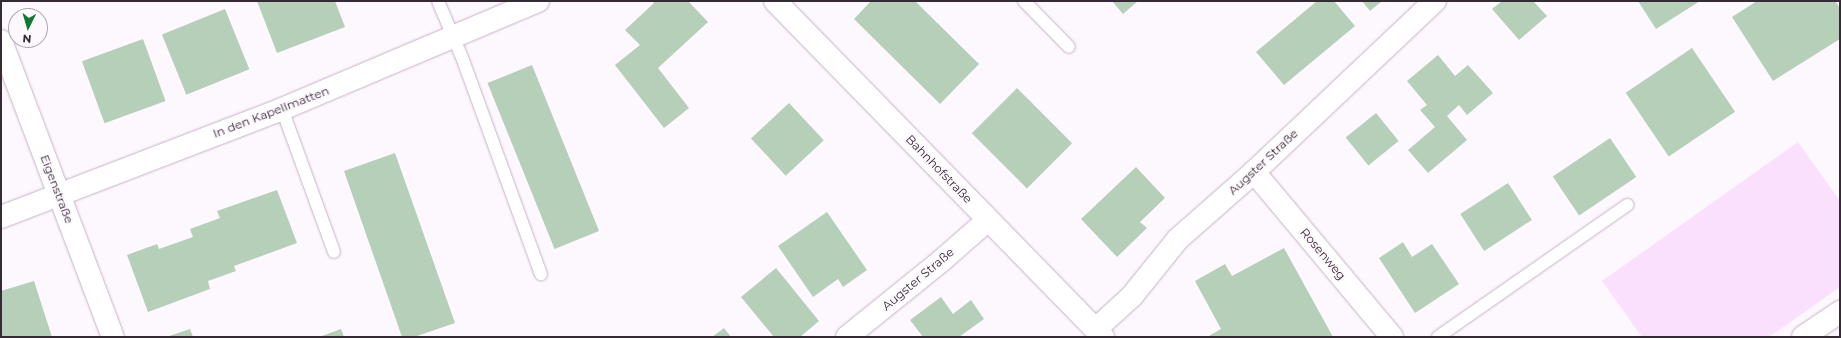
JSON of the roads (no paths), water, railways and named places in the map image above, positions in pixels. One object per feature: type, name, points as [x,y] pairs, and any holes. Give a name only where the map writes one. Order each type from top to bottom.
[{"type":"street","name":"In den Kapellmatten","points":[[1,217],[282,109],[454,38],[538,1]]},
{"type":"street","name":"Augster Straße","points":[[1100,333],[1178,239],[1254,172],[1435,1]]},
{"type":"street","name":"Bahnhofstraße","points":[[785,4],[988,220],[1100,333]]},
{"type":"street","name":"Eigenstraße","points":[[1,41],[113,337]]},
{"type":"street","name":"Rosenweg","points":[[1254,172],[1392,337]]},
{"type":"street","name":"Augster Straße","points":[[847,337],[940,262],[988,220]]},
{"type":"street","points":[[1803,337],[1840,312]]},
{"type":"lane","points":[[438,1],[454,38],[541,274]]},
{"type":"lane","points":[[1024,1],[1069,47]]},
{"type":"lane","points":[[282,109],[334,252]]},
{"type":"lane","points":[[1438,337],[1627,205]]}]
